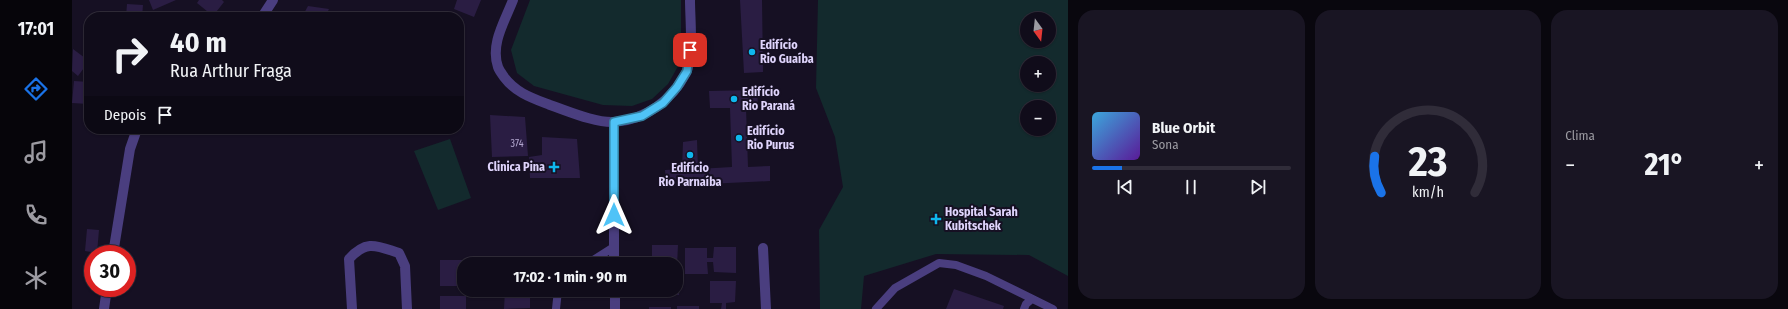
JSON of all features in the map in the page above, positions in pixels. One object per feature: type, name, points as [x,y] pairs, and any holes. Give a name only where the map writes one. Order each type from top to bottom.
[{"type":"street","points":[[265,12],[273,0]]},
{"type":"street","points":[[513,0],[497,39],[495,55],[498,68],[511,85],[521,93],[544,103],[584,117],[614,122],[642,116],[663,103],[677,87],[687,71],[690,50],[690,0]]},
{"type":"street","points":[[614,122],[614,257]]},
{"type":"street","points":[[115,245],[130,149],[135,134]]},
{"type":"street","points":[[352,309],[349,259],[357,249],[374,245],[399,253],[405,266],[407,309]]},
{"type":"street","points":[[763,248],[766,309]]},
{"type":"street","points":[[104,309],[106,297]]},
{"type":"street","points":[[615,297],[615,309]]},
{"type":"lane","points":[[598,257],[614,247]]},
{"type":"lane","points":[[876,309],[895,288],[939,264],[956,265],[986,276],[1053,309]]},
{"type":"lane","points":[[556,309],[557,297]]},
{"type":"lane","points":[[1024,309],[1026,304],[1032,299]]},
{"type":"green space","points":[[530,0],[681,0],[681,61],[668,84],[652,99],[632,106],[603,105],[534,86],[517,73],[511,50]]},
{"type":"green space","name":"Hospital Sarah Kubitschek","points":[[818,0],[1068,0],[1068,276],[1029,255],[936,254],[864,276],[861,309],[820,309],[819,230],[843,187],[835,137],[816,88]]},
{"type":"green space","points":[[450,139],[471,198],[438,210],[414,151]]},
{"type":"building","points":[[149,0],[176,0],[153,10]]},
{"type":"building","points":[[199,0],[222,0],[224,2],[216,12],[208,12],[197,3]]},
{"type":"building","points":[[457,0],[481,0],[474,17],[454,9]]},
{"type":"building","points":[[740,0],[762,0],[763,72],[744,73]]},
{"type":"building","points":[[127,4],[143,5],[142,12],[126,12]]},
{"type":"building","points":[[308,6],[329,9],[328,12],[305,12]]},
{"type":"building","points":[[73,49],[84,57],[84,68],[78,76],[72,71]]},
{"type":"building","points":[[74,81],[84,82],[84,104],[72,103]]},
{"type":"building","points":[[757,90],[758,107],[746,108],[748,167],[770,166],[770,181],[666,186],[665,170],[682,169],[683,142],[697,140],[698,169],[732,167],[730,108],[710,108],[709,91]]},
{"type":"building","points":[[490,115],[525,117],[528,156],[492,157]]},
{"type":"building","name":"Clinica Pina","points":[[542,137],[577,139],[580,178],[530,178],[529,157],[542,155]]},
{"type":"building","points":[[87,229],[99,230],[98,245],[86,245]]},
{"type":"building","points":[[652,245],[678,245],[677,257],[652,257]]},
{"type":"building","points":[[714,247],[736,247],[736,273],[714,272],[713,262],[707,262],[708,274],[685,274],[685,248],[707,248],[707,258],[713,258]]},
{"type":"building","points":[[440,260],[457,260],[457,286],[440,286]]},
{"type":"building","points":[[710,281],[736,281],[735,302],[726,303],[726,309],[721,309],[722,303],[710,303]]},
{"type":"building","points":[[954,289],[1004,306],[1003,309],[946,309]]},
{"type":"building","points":[[440,296],[466,297],[466,309],[440,309]]},
{"type":"building","points":[[505,297],[530,297],[530,308],[504,309]]},
{"type":"building","points":[[677,306],[699,306],[699,309],[677,309]]},
{"type":"building","points":[[649,307],[671,307],[671,309],[649,309]]},
{"type":"place","name":"Edifício Rio Guaíba","points":[[752,52]]},
{"type":"place","name":"Edifício Rio Paraná","points":[[734,99]]},
{"type":"place","name":"Edifício Rio Purus","points":[[739,138]]},
{"type":"place","name":"Edifício Rio Parnaíba","points":[[690,155]]},
{"type":"place","name":"Clinica Pina","points":[[554,167]]},
{"type":"place","name":"Hospital Sarah Kubitschek","points":[[936,219]]},
{"type":"route","points":[[614,215],[614,122],[642,116],[663,103],[677,87],[687,71],[690,50]]}]
